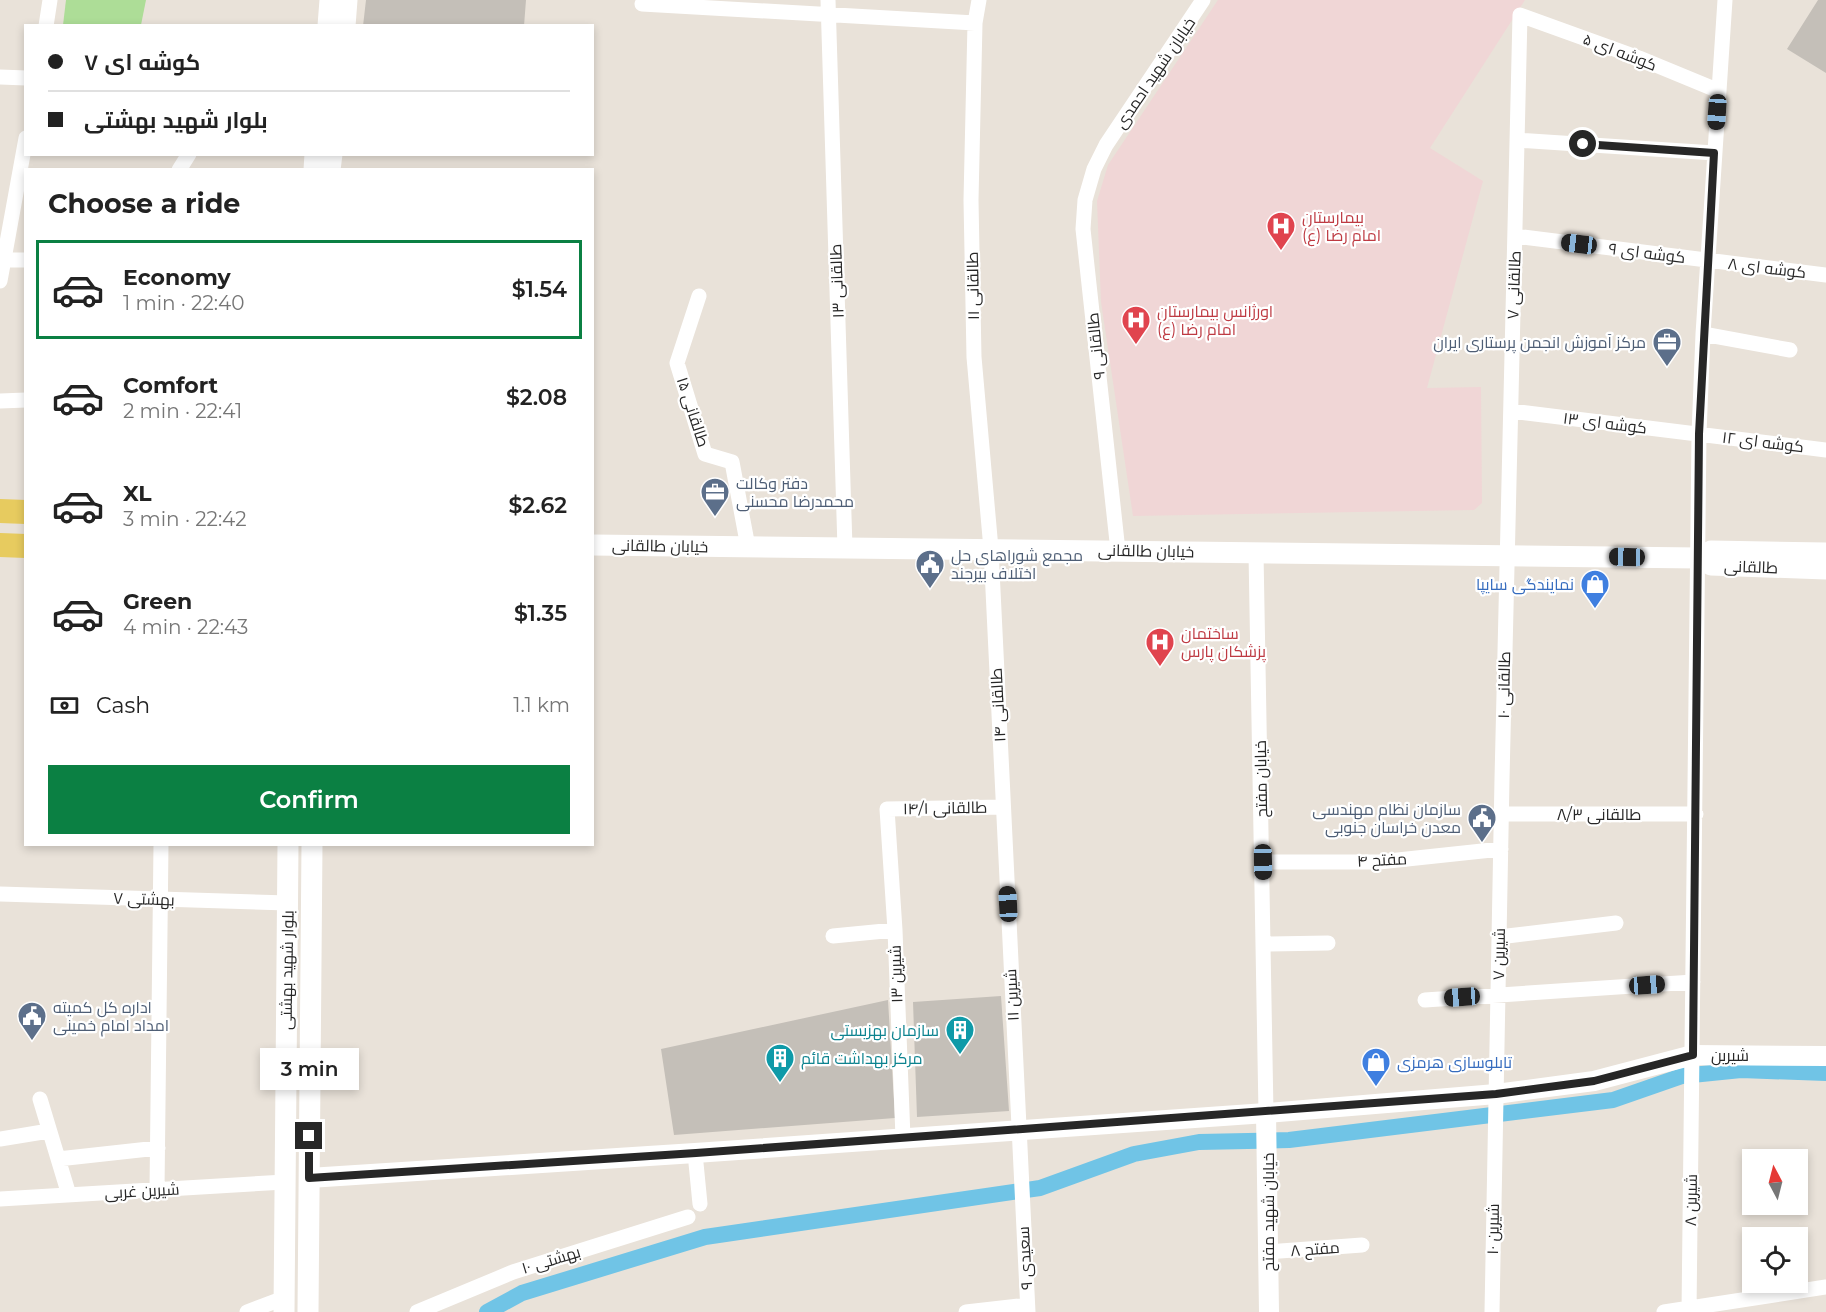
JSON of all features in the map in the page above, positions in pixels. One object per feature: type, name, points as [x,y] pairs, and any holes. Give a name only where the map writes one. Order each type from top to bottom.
[{"type":"main road","points":[[328,24],[330,0]]},
{"type":"main road","points":[[345,24],[347,0]]},
{"type":"main road","points":[[0,511],[24,512]]},
{"type":"main road","points":[[0,545],[24,546]]},
{"type":"main road","name":"خیابان طالقانی","points":[[594,545],[1699,558]]},
{"type":"main road","name":"طالقانی","points":[[1826,553],[1711,551],[1699,558],[1711,566],[1826,569]]},
{"type":"main road","name":"بلوار شهید بهشتی","points":[[284,1305],[288,846]]},
{"type":"main road","name":"بلوار شهید بهشتی","points":[[308,1312],[312,846]]},
{"type":"street","points":[[46,24],[50,0]]},
{"type":"street","name":"طالقانی ۱۱","points":[[979,0],[975,23],[971,200],[974,357],[991,549]]},
{"type":"street","name":"خیابان شهید احمدی","points":[[1106,146],[1203,0]]},
{"type":"street","name":"شیرین ۸","points":[[1690,1310],[1699,434],[1703,334],[1725,0]]},
{"type":"street","points":[[642,4],[828,7],[975,23]]},
{"type":"street","name":"طالقانی ۱۳","points":[[828,7],[845,548]]},
{"type":"street","name":"کوشه ای ۵","points":[[1520,15],[1640,58],[1719,91]]},
{"type":"street","name":"طالقانی ۷","points":[[1507,556],[1520,15]]},
{"type":"street","points":[[0,77],[24,78]]},
{"type":"street","points":[[1517,140],[1714,153]]},
{"type":"street","name":"طالقانی ۹","points":[[1106,146],[1094,169],[1084,200],[1083,228],[1118,551]]},
{"type":"street","points":[[0,281],[24,148]]},
{"type":"street","name":"کوشه ای ۹","points":[[1515,236],[1708,260]]},
{"type":"street","points":[[2,260],[24,260]]},
{"type":"street","name":"کوشه ای ۸","points":[[1708,260],[1826,275]]},
{"type":"street","name":"طالقانی ۱۵","points":[[699,296],[677,363],[705,454],[732,462],[748,547]]},
{"type":"street","points":[[1703,334],[1790,350]]},
{"type":"street","points":[[0,401],[24,400]]},
{"type":"street","name":"کوشه ای ۱۳","points":[[1511,411],[1699,434]]},
{"type":"street","name":"کوشه ای ۱۲","points":[[1699,434],[1826,450]]},
{"type":"street","name":"طالقانی ۱۴","points":[[991,549],[1006,860]]},
{"type":"street","name":"خیابان مفتح","points":[[1256,553],[1266,1113]]},
{"type":"street","name":"طالقانی ۱۰","points":[[1502,814],[1507,556]]},
{"type":"street","name":"طالقانی ۱۴/۱","points":[[888,809],[1003,807]]},
{"type":"street","name":"شیرین ۱۳","points":[[888,809],[903,1138]]},
{"type":"street","name":"طالقانی ۸/۳","points":[[1502,814],[1696,814]]},
{"type":"street","name":"شیرین ۷","points":[[1494,1145],[1502,814]]},
{"type":"street","points":[[157,1190],[161,846]]},
{"type":"street","name":"مفتح ۴","points":[[1263,862],[1379,862],[1501,849]]},
{"type":"street","name":"شیرین ۱۱","points":[[1006,860],[1021,1168]]},
{"type":"street","name":"بهشتی ۷","points":[[0,894],[288,903]]},
{"type":"street","points":[[1499,937],[1616,923]]},
{"type":"street","points":[[833,936],[895,930]]},
{"type":"street","points":[[1264,944],[1328,943]]},
{"type":"street","points":[[1425,999],[1693,982]]},
{"type":"street","name":"شیرین","points":[[309,1178],[1266,1113],[1496,1094],[1594,1081],[1693,1055],[1826,1056]]},
{"type":"street","points":[[40,1100],[69,1195]]},
{"type":"street","name":"خیابان شهید مفتح","points":[[1266,1113],[1269,1312]]},
{"type":"street","points":[[0,1139],[50,1131]]},
{"type":"street","name":"شیرین ۱۰","points":[[1492,1312],[1494,1145]]},
{"type":"street","points":[[58,1159],[158,1148]]},
{"type":"street","points":[[696,1153],[700,1204]]},
{"type":"street","name":"سعیدی ۹","points":[[1021,1168],[1028,1309]]},
{"type":"street","name":"شیرین غربی","points":[[0,1199],[285,1182]]},
{"type":"street","name":"بهشتی ۱۰","points":[[417,1312],[513,1272],[688,1217]]},
{"type":"street","name":"مفتح ۸","points":[[1268,1252],[1362,1245]]},
{"type":"street","points":[[1664,1312],[1690,1310],[1826,1287]]},
{"type":"street","points":[[247,1312],[284,1305]]},
{"type":"street","points":[[966,1312],[1028,1309]]},
{"type":"shaded area","name":"بیمارستان امام رضا (ع)","points":[[1218,0],[1525,0],[1430,148],[1483,181],[1427,388],[1481,387],[1482,503],[1474,510],[1133,516],[1101,302],[1097,201],[1108,165]]},
{"type":"green space","points":[[66,0],[146,0],[141,24],[63,24]]},
{"type":"building","points":[[366,0],[526,0],[524,24],[363,24]]},
{"type":"building","points":[[1818,0],[1826,0],[1826,73],[1787,49]]},
{"type":"building","name":"سازمان بهزیستی","points":[[1001,996],[1009,1111],[917,1117],[913,1002]]},
{"type":"building","name":"مرکز بهداشت قائم","points":[[888,1000],[895,1118],[674,1135],[661,1049]]},
{"type":"waterway","points":[[487,1312],[522,1293],[705,1237],[1040,1188],[1134,1154],[1199,1142],[1289,1140],[1613,1100],[1682,1076],[1741,1070],[1826,1073]]},
{"type":"place","name":"بیمارستان امام رضا (ع)","points":[[1281,252]]},
{"type":"place","name":"اورژانس بیمارستان امام رضا (ع)","points":[[1136,346]]},
{"type":"place","name":"مرکز آموزش انجمن پرستاری ایران","points":[[1667,368]]},
{"type":"place","name":"دفتر وکالت محمدرضا محسنی","points":[[715,518]]},
{"type":"place","name":"مجمع شوراهای حل اختلاف بیرجند","points":[[930,590]]},
{"type":"place","name":"نمایندگی سایپا","points":[[1595,610]]},
{"type":"place","name":"ساختمان پزشکان پارس","points":[[1160,668]]},
{"type":"place","name":"سازمان نظام مهندسی معدن خراسان جنوبی","points":[[1482,844]]},
{"type":"place","name":"اداره کل کمیته امداد امام خمینی","points":[[32,1042]]},
{"type":"place","name":"سازمان بهزیستی","points":[[960,1056]]},
{"type":"place","name":"مرکز بهداشت قائم","points":[[780,1084]]},
{"type":"place","name":"تابلوسازی هرمزی","points":[[1376,1088]]},
{"type":"route","points":[[309,1136],[309,1178],[1266,1113],[1496,1094],[1594,1081],[1693,1055],[1699,434],[1714,153],[1583,144]]}]
